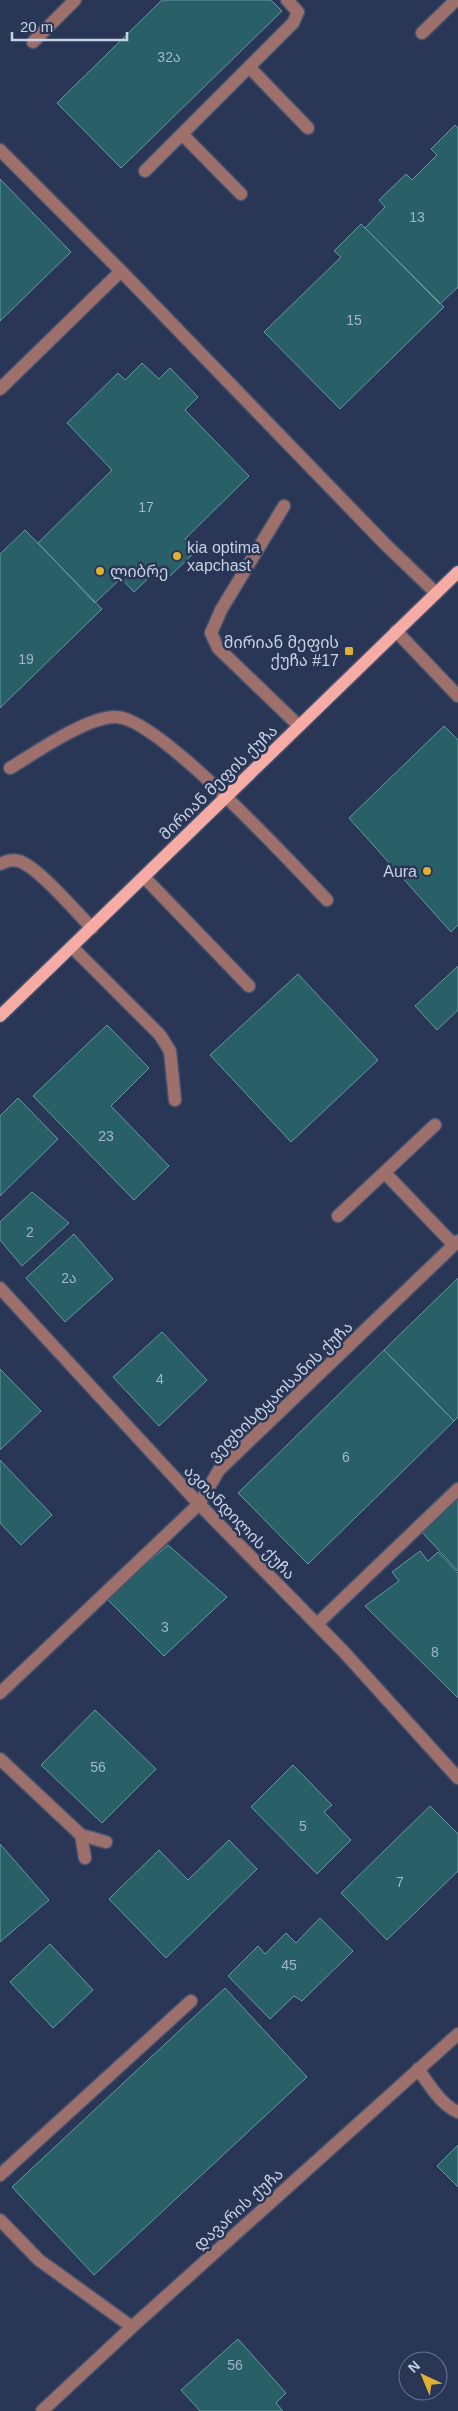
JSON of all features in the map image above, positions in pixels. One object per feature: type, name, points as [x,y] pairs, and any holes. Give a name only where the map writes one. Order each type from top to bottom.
[{"type":"main road","name":"მირიან მეფის ქუჩა","points":[[0,1016],[458,572]]},
{"type":"street","points":[[33,42],[75,0]]},
{"type":"street","points":[[145,171],[296,18],[298,12],[287,0]]},
{"type":"street","points":[[422,33],[456,0]]},
{"type":"street","points":[[249,67],[308,128]]},
{"type":"street","points":[[182,134],[241,194]]},
{"type":"street","points":[[0,150],[121,271],[385,544],[436,593]]},
{"type":"street","points":[[0,389],[121,271]]},
{"type":"street","points":[[284,506],[221,610],[211,633],[218,648],[299,726]]},
{"type":"street","points":[[396,632],[458,696]]},
{"type":"street","points":[[10,768],[89,722],[115,716],[132,720],[172,749],[226,797],[327,900]]},
{"type":"street","points":[[0,864],[9,860],[21,862],[41,877],[92,928]]},
{"type":"street","points":[[144,877],[249,986]]},
{"type":"street","points":[[72,947],[160,1035],[170,1051],[175,1100]]},
{"type":"street","points":[[338,1216],[435,1125]]},
{"type":"street","points":[[385,1172],[456,1243]]},
{"type":"street","name":"ვეფხისტყაოსანის ქუჩა","points":[[0,1693],[200,1504],[219,1470],[456,1243]]},
{"type":"street","name":"ავთანდილის ქუჩა","points":[[0,1288],[200,1504],[317,1624],[458,1778]]},
{"type":"street","points":[[317,1624],[458,1489]]},
{"type":"street","points":[[0,1759],[81,1835],[106,1842]]},
{"type":"street","points":[[81,1835],[85,1858]]},
{"type":"street","points":[[0,2175],[191,2002]]},
{"type":"street","name":"დავარის ქუჩა","points":[[42,2411],[132,2327],[458,2034]]},
{"type":"street","points":[[418,2069],[438,2094],[453,2110],[458,2112]]},
{"type":"street","points":[[0,2220],[39,2260],[132,2327]]},
{"type":"building","points":[[162,0],[271,0],[282,11],[121,168],[57,103]]},
{"type":"building","points":[[455,125],[458,128],[458,287],[440,304],[365,228],[385,207],[379,200],[406,174],[412,180],[437,155],[431,149]]},
{"type":"building","points":[[0,179],[71,252],[0,321]]},
{"type":"building","points":[[361,224],[444,307],[340,409],[264,332],[341,257],[334,251]]},
{"type":"building","points":[[142,363],[159,379],[170,368],[198,397],[185,410],[249,476],[185,539],[196,551],[169,577],[160,567],[134,592],[121,578],[95,603],[38,543],[112,470],[67,423],[118,373],[125,380]]},
{"type":"building","points":[[25,530],[102,609],[0,708],[0,554]]},
{"type":"building","name":"Aura","points":[[444,726],[458,740],[458,925],[451,932],[349,818]]},
{"type":"building","points":[[458,966],[458,1010],[437,1030],[415,1006]]},
{"type":"building","points":[[298,974],[378,1060],[291,1142],[210,1055]]},
{"type":"building","points":[[107,1025],[149,1068],[111,1106],[169,1166],[134,1200],[33,1096]]},
{"type":"building","points":[[18,1098],[58,1139],[0,1196],[0,1116]]},
{"type":"building","points":[[32,1192],[69,1223],[22,1266],[0,1240],[0,1222]]},
{"type":"building","points":[[74,1234],[113,1279],[65,1322],[26,1278]]},
{"type":"building","points":[[458,1278],[458,1417],[454,1421],[384,1350]]},
{"type":"building","points":[[162,1332],[207,1380],[159,1426],[113,1377]]},
{"type":"building","points":[[384,1350],[454,1421],[308,1564],[238,1493]]},
{"type":"building","points":[[0,1369],[41,1411],[0,1450]]},
{"type":"building","points":[[0,1460],[52,1515],[21,1545],[0,1523]]},
{"type":"building","points":[[458,1492],[458,1571],[419,1529]]},
{"type":"building","points":[[168,1545],[227,1597],[164,1656],[106,1598]]},
{"type":"building","points":[[420,1551],[428,1561],[438,1552],[458,1573],[458,1698],[365,1606],[399,1581],[392,1572]]},
{"type":"building","points":[[95,1710],[156,1769],[102,1823],[41,1765]]},
{"type":"building","points":[[293,1765],[332,1805],[324,1812],[351,1840],[317,1874],[251,1807]]},
{"type":"building","points":[[430,1806],[458,1834],[458,1871],[387,1940],[341,1893]]},
{"type":"building","points":[[229,1840],[257,1869],[166,1958],[109,1899],[159,1850],[188,1880]]},
{"type":"building","points":[[0,1844],[49,1900],[0,1942]]},
{"type":"building","points":[[320,1918],[353,1951],[302,2001],[294,1996],[270,2019],[228,1976],[258,1946],[265,1954],[286,1933],[296,1943]]},
{"type":"building","points":[[50,1944],[93,1990],[53,2028],[10,1982]]},
{"type":"building","points":[[225,1988],[307,2077],[94,2275],[12,2187]]},
{"type":"building","points":[[458,2145],[458,2187],[437,2166]]},
{"type":"building","points":[[238,2339],[286,2393],[276,2403],[283,2411],[200,2411],[181,2390]]},
{"type":"place","name":"kia optima xapchast","points":[[177,556]]},
{"type":"place","name":"ლიბრე","points":[[100,571]]},
{"type":"place","name":"მირიან მეფის ქუჩა #17","points":[[349,651]]},
{"type":"place","name":"Aura","points":[[427,871]]}]
